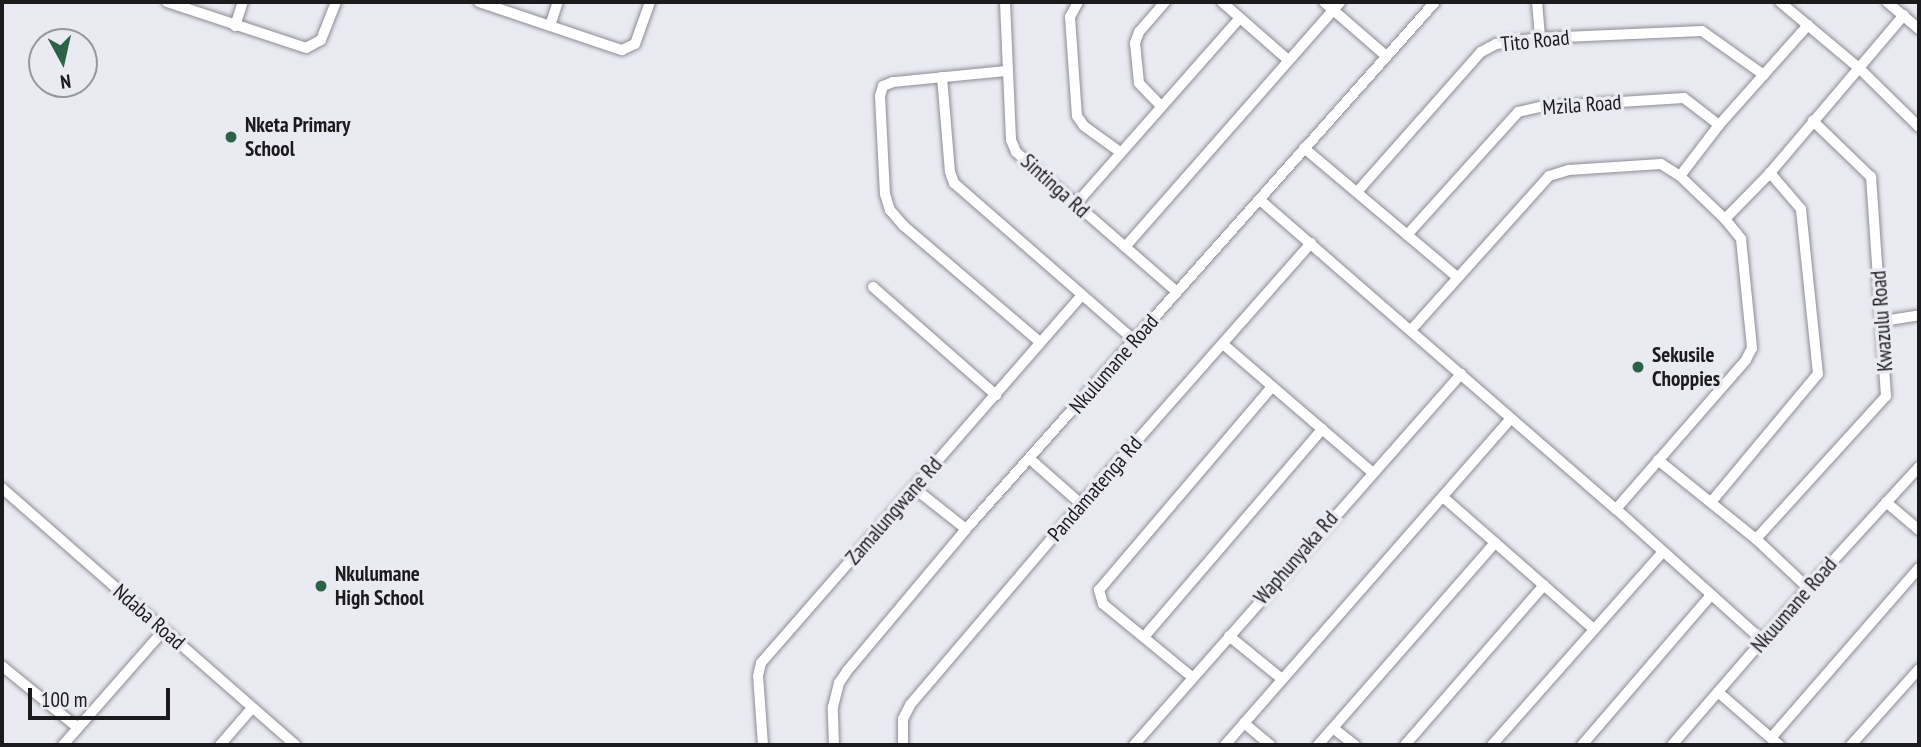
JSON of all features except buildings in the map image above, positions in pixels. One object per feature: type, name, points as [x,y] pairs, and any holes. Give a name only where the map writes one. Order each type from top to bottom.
[{"type":"street","points":[[167,2],[306,48],[321,40],[336,2]]},
{"type":"street","points":[[236,26],[243,2]]},
{"type":"street","points":[[479,2],[627,50],[635,44],[650,2]]},
{"type":"street","points":[[550,26],[558,2]]},
{"type":"street","name":"Sintinga Rd","points":[[1005,2],[1006,71],[1013,146],[1074,205],[1177,292]]},
{"type":"street","points":[[1078,2],[1070,17],[1077,116],[1084,126],[1120,152]]},
{"type":"street","points":[[1161,106],[1139,83],[1135,43],[1139,32],[1165,2]]},
{"type":"street","points":[[1222,2],[1288,60]]},
{"type":"street","points":[[1324,2],[1337,6],[1385,55]]},
{"type":"street","name":"Nkulumane Road","points":[[834,745],[835,695],[847,671],[966,529],[1260,200],[1385,55],[1435,2]]},
{"type":"street","points":[[1537,2],[1540,38]]},
{"type":"street","points":[[1780,2],[1859,68],[1919,127]]},
{"type":"street","points":[[1887,2],[1919,29]]},
{"type":"street","points":[[1125,247],[1337,6]]},
{"type":"street","points":[[1725,219],[1770,173],[1904,15]]},
{"type":"street","points":[[1074,205],[1240,18]]},
{"type":"street","points":[[1680,176],[1719,125],[1808,25]]},
{"type":"street","name":"Tito Road","points":[[1357,192],[1481,52],[1496,44],[1540,38],[1702,31],[1764,75]]},
{"type":"street","points":[[1006,71],[893,82],[881,90],[887,204],[915,236],[1040,342]]},
{"type":"street","points":[[942,77],[950,172],[954,183],[1135,341]]},
{"type":"street","name":"Mzila Road","points":[[1408,234],[1518,111],[1540,107],[1684,98],[1719,125]]},
{"type":"street","name":"Kwazulu Road","points":[[1756,539],[1886,396],[1883,320],[1871,177],[1813,121]]},
{"type":"street","points":[[1304,148],[1457,277]]},
{"type":"street","points":[[1411,330],[1549,176],[1569,170],[1661,164],[1680,176],[1725,219],[1742,245],[1752,348],[1746,360],[1616,509]]},
{"type":"street","points":[[1712,501],[1818,374],[1801,209],[1770,173]]},
{"type":"street","points":[[1260,200],[1616,509],[1763,641]]},
{"type":"street","name":"Pandamatenga Rd","points":[[903,745],[902,719],[910,705],[1081,504],[1311,243]]},
{"type":"street","points":[[873,287],[996,394]]},
{"type":"street","name":"Zamalungwane Rd","points":[[763,745],[758,676],[761,663],[1081,296]]},
{"type":"street","points":[[1883,320],[1919,315]]},
{"type":"street","points":[[1223,344],[1372,472]]},
{"type":"street","name":"Waphunyaka Rd","points":[[1134,745],[1461,374]]},
{"type":"street","points":[[1192,677],[1103,604],[1098,595],[1102,585],[1272,387]]},
{"type":"street","points":[[1225,745],[1511,418]]},
{"type":"street","points":[[1144,637],[1322,429]]},
{"type":"street","points":[[1030,459],[1081,504]]},
{"type":"street","points":[[1658,460],[1712,501],[1808,588]]},
{"type":"street","name":"Nkuumane Road","points":[[1672,745],[1808,588],[1919,467]]},
{"type":"street","name":"Ndaba Road","points":[[2,488],[296,745]]},
{"type":"street","points":[[915,488],[966,529]]},
{"type":"street","points":[[1443,497],[1594,629]]},
{"type":"street","points":[[1886,502],[1919,530]]},
{"type":"street","points":[[1318,745],[1496,543]]},
{"type":"street","points":[[1492,745],[1663,552]]},
{"type":"street","points":[[1718,692],[1775,741],[1919,568]]},
{"type":"street","points":[[1405,745],[1544,585]]},
{"type":"street","points":[[1582,745],[1711,595]]},
{"type":"street","points":[[63,745],[164,630]]},
{"type":"street","points":[[1229,636],[1282,679]]},
{"type":"street","points":[[2,666],[78,728]]},
{"type":"street","points":[[1851,745],[1919,669]]},
{"type":"street","points":[[220,745],[252,708]]},
{"type":"street","points":[[1244,723],[1270,745]]},
{"type":"street","points":[[1334,728],[1355,745]]},
{"type":"place","name":"Nketa Primary School","points":[[231,137]]},
{"type":"place","name":"Sekusile Choppies","points":[[1638,367]]},
{"type":"place","name":"Nkulumane High School","points":[[321,586]]}]
